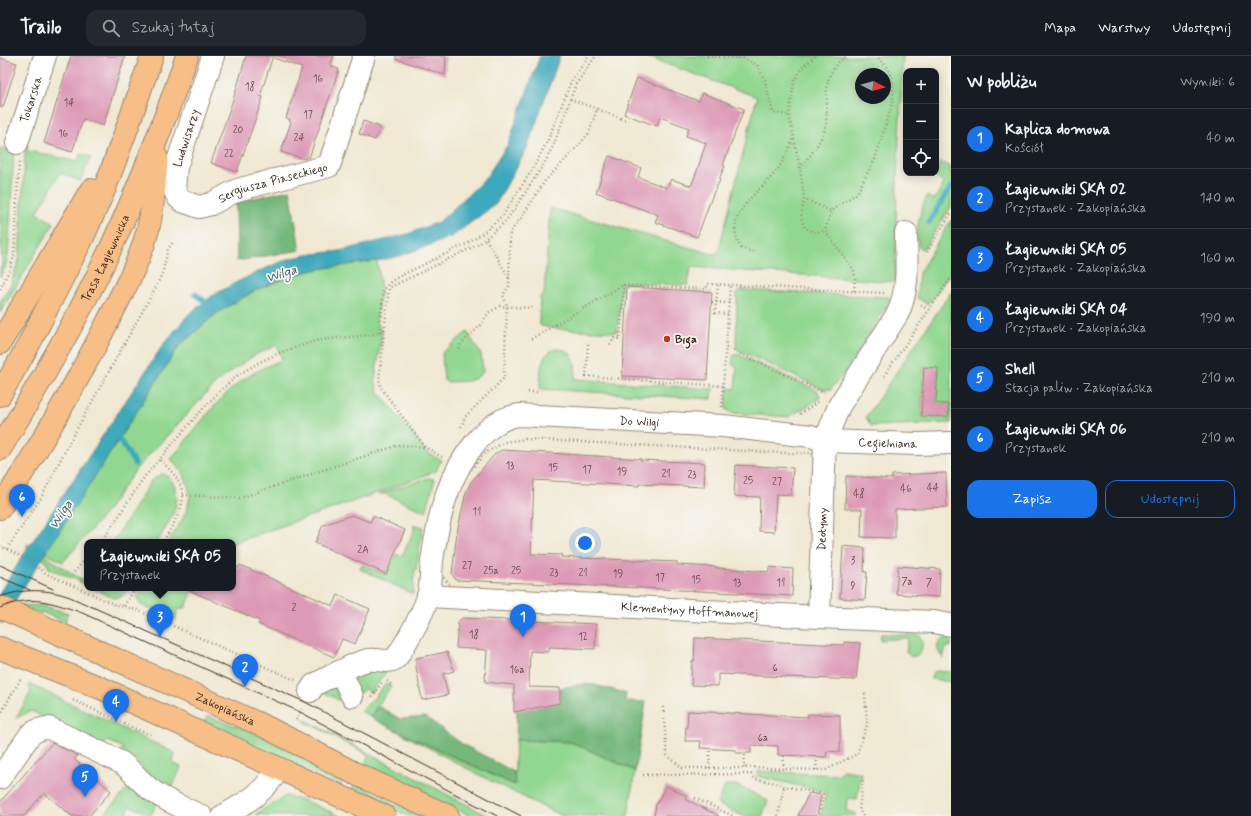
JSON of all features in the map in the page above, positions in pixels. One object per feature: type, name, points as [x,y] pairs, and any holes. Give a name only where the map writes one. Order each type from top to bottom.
[{"type":"main road","points":[[0,395],[29,344],[83,237],[105,188],[128,128],[152,56]]},
{"type":"main road","name":"Trasa Łagiewnicka","points":[[0,449],[28,404],[85,301],[124,219],[159,135],[188,56]]},
{"type":"main road","points":[[0,343],[128,128]]},
{"type":"main road","points":[[0,508],[70,394],[134,268],[147,232],[152,203],[159,135]]},
{"type":"main road","name":"Zakopiańska","points":[[0,607],[268,728],[354,773],[448,816]]},
{"type":"main road","points":[[0,648],[101,688],[384,816]]},
{"type":"street","name":"Tokarska","points":[[17,143],[45,56]]},
{"type":"street","name":"Ludwisarzy","points":[[199,207],[182,201],[178,197],[174,189],[174,176],[213,56]]},
{"type":"street","name":"Sergiusza Piaseckiego","points":[[199,207],[211,204],[237,190],[329,166],[364,56]]},
{"type":"street","points":[[825,441],[839,406],[898,313],[905,297],[906,232]]},
{"type":"street","name":"Do Wilgi","points":[[386,670],[389,662],[394,660],[408,640],[428,596],[440,515],[443,502],[455,473],[469,451],[484,433],[499,421],[508,417],[519,415],[614,419],[722,426],[811,436],[825,441]]},
{"type":"street","name":"Cegielniana","points":[[825,441],[917,444],[951,443]]},
{"type":"street","name":"Deotymy","points":[[816,607],[825,441]]},
{"type":"street","name":"Klementyny Hoffmanowej","points":[[428,596],[510,601],[816,607],[951,625]]},
{"type":"street","points":[[310,691],[314,685],[366,660],[374,660],[386,670]]},
{"type":"street","points":[[341,672],[360,698]]},
{"type":"street","points":[[0,778],[30,735],[44,728],[49,728],[122,763],[133,771],[150,789],[160,796],[201,816]]},
{"type":"street","points":[[223,816],[258,794],[279,769]]},
{"type":"path","points":[[379,332],[382,296],[387,285],[396,278],[470,242],[503,215],[534,167],[548,140],[572,79],[589,56]]},
{"type":"path","points":[[443,458],[425,447],[381,388],[379,379],[386,329],[389,288],[479,244],[506,221],[531,184],[554,144],[576,84],[596,56]]},
{"type":"path","points":[[707,56],[744,57],[757,65],[765,80],[773,113],[789,115]]},
{"type":"path","points":[[815,56],[801,69],[794,82],[789,115],[800,168],[804,199],[801,218],[805,228],[814,232],[825,232]]},
{"type":"path","points":[[800,168],[813,151],[823,134],[826,123],[826,93],[828,80],[833,69],[847,56]]},
{"type":"path","points":[[825,232],[832,211],[856,193],[875,159],[893,101],[893,81],[887,67],[876,56]]},
{"type":"path","points":[[570,99],[628,121]]},
{"type":"path","points":[[464,421],[464,418],[504,378],[507,306],[503,295],[509,286],[510,232],[522,218],[545,182],[589,133],[597,109]]},
{"type":"path","points":[[754,252],[741,248],[736,240],[737,218],[748,200],[774,174],[785,158],[793,138]]},
{"type":"path","points":[[0,289],[10,269],[14,256],[19,153],[17,143]]},
{"type":"path","points":[[804,199],[832,211]]},
{"type":"path","points":[[929,249],[951,213]]},
{"type":"path","points":[[825,232],[854,270],[854,291]]},
{"type":"path","points":[[486,239],[509,278]]},
{"type":"path","points":[[7,549],[42,498],[70,443],[156,287],[163,271],[168,249],[173,242]]},
{"type":"path","points":[[883,377],[951,278]]},
{"type":"path","points":[[531,340],[624,285],[706,289],[708,284],[718,284],[885,293]]},
{"type":"path","points":[[718,284],[716,313],[728,314]]},
{"type":"path","points":[[610,346],[614,338],[620,339],[624,285]]},
{"type":"path","points":[[722,400],[730,285]]},
{"type":"path","points":[[712,302],[729,303]]},
{"type":"path","points":[[459,349],[461,344],[481,325],[488,312],[500,306],[533,308]]},
{"type":"path","points":[[103,539],[145,476],[199,413],[238,375],[258,363],[315,341],[372,335],[386,329]]},
{"type":"path","points":[[588,344],[586,376],[723,386]]},
{"type":"path","points":[[726,347],[827,394]]},
{"type":"path","points":[[528,392],[538,392]]},
{"type":"path","points":[[525,439],[812,453],[816,466],[816,607],[809,602],[801,606],[455,588],[447,582],[441,573],[453,503],[464,478],[485,453],[505,442],[525,439]]},
{"type":"path","points":[[183,495],[240,498],[400,445],[425,447]]},
{"type":"path","points":[[160,460],[178,479],[183,495],[181,511],[165,539]]},
{"type":"path","points":[[0,546],[27,560],[47,574],[84,591]]},
{"type":"path","points":[[74,572],[84,560]]},
{"type":"path","points":[[85,591],[114,604],[137,610],[297,681],[310,691]]},
{"type":"path","points":[[124,606],[133,591]]},
{"type":"path","points":[[360,698],[386,670]]},
{"type":"path","points":[[0,715],[23,674]]},
{"type":"path","points":[[663,708],[667,755],[682,768],[755,767],[826,770],[857,754],[867,725],[865,693]]},
{"type":"path","points":[[709,768],[710,749]]},
{"type":"path","points":[[744,768],[745,753]]},
{"type":"path","points":[[783,769],[784,755]]},
{"type":"path","points":[[816,770],[817,757]]},
{"type":"path","points":[[643,775],[751,774],[755,779],[824,794],[819,816]]},
{"type":"path","points":[[863,780],[859,810],[863,816]]},
{"type":"path","points":[[778,816],[784,786]]},
{"type":"path","points":[[695,798],[733,816]]},
{"type":"green space","points":[[645,56],[903,56],[897,181],[895,282],[691,267],[688,285],[622,283],[617,332],[559,329],[541,326],[539,323],[540,297],[544,295],[550,208],[712,254],[718,253],[757,97]]},
{"type":"green space","points":[[0,148],[14,150],[8,257],[5,268],[0,277],[0,269],[2,265]]},
{"type":"green space","points":[[25,150],[78,162],[80,154],[91,157],[80,181],[60,173],[37,213],[54,223],[0,313],[0,302],[11,284],[19,259]]},
{"type":"green space","points":[[941,162],[951,168],[951,207],[925,247],[921,249],[918,244],[917,230],[923,207],[927,196],[934,200],[944,183],[933,176],[939,176],[939,165]]},
{"type":"green space","points":[[290,190],[300,250],[237,261],[236,202]]},
{"type":"green space","points":[[951,220],[951,271],[934,297],[927,304],[917,298],[919,273]]},
{"type":"green space","points":[[377,261],[381,289],[376,321],[382,333],[375,380],[378,391],[426,452],[441,460],[436,471],[236,542],[236,539],[170,539],[182,520],[189,501],[187,481],[171,459],[210,411],[227,393],[247,377],[282,360],[277,345],[255,355],[215,384],[137,468],[103,516],[63,562],[45,553],[179,346],[217,313],[256,290],[294,275],[318,269]]},
{"type":"green space","points":[[738,291],[889,297],[890,300],[850,366],[831,389],[825,390],[738,350],[736,346],[737,295]]},
{"type":"green space","points":[[951,292],[951,423],[871,426],[866,417]],"holes":[[[924,367],[938,369],[936,403],[949,404],[948,417],[921,415]]]},
{"type":"green space","points":[[467,332],[481,354],[483,372],[471,380],[462,382],[447,382],[444,380],[442,353]]},
{"type":"green space","points":[[557,349],[568,352],[574,359],[574,379],[713,389],[712,399],[540,389],[541,371],[544,359],[551,351]]},
{"type":"green space","points":[[737,354],[818,391],[820,398],[789,417],[731,413],[726,409],[728,388],[735,389],[737,367],[732,364],[733,356]]},
{"type":"green space","points":[[161,474],[167,476],[172,481],[176,491],[176,506],[159,539],[114,539],[125,523],[150,482]]},
{"type":"green space","points":[[428,478],[434,479],[434,482],[426,512],[385,494],[379,494]]},
{"type":"green space","points":[[414,525],[423,527],[413,583],[413,594],[360,569],[362,565],[387,575],[396,554],[402,556],[414,531]]},
{"type":"green space","points":[[27,544],[84,580],[84,584],[49,568],[45,560],[31,554],[27,550]]},
{"type":"green space","points":[[99,591],[127,591],[121,597],[117,598],[108,596]]},
{"type":"green space","points":[[140,591],[193,591],[186,607],[178,610],[175,620],[141,605],[137,597]]},
{"type":"green space","points":[[20,605],[44,606],[68,613],[65,622],[42,612],[40,614]]},
{"type":"green space","points":[[881,634],[919,635],[922,643],[921,650],[918,655],[911,657],[906,652],[908,638],[880,640]]},
{"type":"green space","points":[[945,637],[951,638],[951,647],[946,646],[943,658],[940,655],[938,644]]},
{"type":"green space","points":[[358,669],[388,669],[371,693],[365,688],[349,705],[319,690],[321,687],[351,683]]},
{"type":"green space","points":[[936,671],[951,672],[951,682],[931,679],[932,674]]},
{"type":"green space","points":[[29,684],[175,753],[173,763],[181,767],[171,791],[150,778],[136,760],[122,753],[122,747],[108,741],[105,742],[104,745],[31,711],[16,718],[31,692]]},
{"type":"green space","points":[[385,684],[391,686],[370,717],[361,711]]},
{"type":"green space","points":[[584,684],[626,693],[625,701],[646,702],[635,771],[571,742],[516,740],[517,711],[560,703],[560,688]]},
{"type":"green space","points":[[378,706],[400,719],[426,717],[462,744],[514,772],[515,785],[370,717]]},
{"type":"green space","points":[[207,716],[251,731],[344,778],[341,786],[203,724]]},
{"type":"green space","points":[[304,719],[488,816],[471,816],[364,766],[369,755],[304,721]]},
{"type":"green space","points":[[393,729],[514,785],[516,740],[571,742],[635,771],[628,816],[562,816],[493,782]]},
{"type":"green space","points":[[843,770],[861,773],[857,799],[847,798],[846,811],[856,813],[857,816],[821,816],[826,792],[757,776],[758,771],[837,775]]},
{"type":"green space","points":[[355,784],[392,802],[392,805],[395,806],[397,804],[424,816],[408,816],[351,791]]},
{"type":"green space","points":[[725,785],[737,785],[768,801],[762,816],[743,816],[717,804]]},
{"type":"green space","points":[[130,786],[157,803],[151,815],[130,806],[126,816],[103,816]]},
{"type":"green space","points":[[286,796],[306,801],[340,816],[264,816],[262,814],[257,816],[256,814]]},
{"type":"water","name":"Wilga","points":[[540,56],[560,56],[527,148],[496,204],[451,237],[400,256],[377,261],[318,269],[294,275],[256,290],[217,313],[179,346],[0,624],[0,592],[165,342],[189,314],[212,296],[237,282],[288,259],[311,254],[340,251],[408,234],[439,222],[485,179],[508,144]]},
{"type":"building","points":[[71,56],[125,56],[103,126],[83,119],[72,152],[44,143]]},
{"type":"building","points":[[246,56],[273,56],[260,96],[263,97],[237,172],[211,163],[235,94]]},
{"type":"building","points":[[274,56],[334,56],[330,66],[339,69],[309,158],[306,157],[305,159],[281,152],[291,122],[289,121],[290,119],[286,118],[302,68],[274,58]]},
{"type":"building","points":[[396,56],[446,56],[445,75],[396,59]]},
{"type":"building","points":[[0,58],[17,63],[3,107],[0,107]]},
{"type":"building","points":[[637,78],[699,101],[702,93],[744,109],[723,165],[725,166],[719,179],[720,180],[713,194],[697,237],[655,222],[658,215],[596,192],[609,156],[641,168],[638,177],[667,188],[671,179],[691,186],[697,171],[706,143],[686,136],[689,128],[660,117],[657,126],[624,114]]},
{"type":"building","points":[[363,121],[380,127],[375,140],[359,134]]},
{"type":"building","name":"Biga","points":[[627,287],[712,292],[707,380],[622,376]]},
{"type":"building","points":[[924,367],[938,368],[936,403],[949,404],[948,417],[921,416]]},
{"type":"building","points":[[502,450],[705,463],[704,487],[639,484],[639,486],[534,480],[531,554],[562,555],[561,557],[677,562],[677,565],[769,572],[769,567],[793,569],[792,596],[456,580],[452,574],[457,532],[466,492],[471,482],[495,454]]},
{"type":"building","points":[[736,465],[793,468],[791,495],[776,494],[774,532],[759,531],[760,497],[734,496]]},
{"type":"building","points":[[946,473],[947,507],[895,509],[895,538],[861,537],[862,509],[845,509],[846,476],[892,479],[892,475]]},
{"type":"building","points":[[352,515],[370,522],[373,516],[405,530],[386,574],[315,543],[323,525]]},
{"type":"building","points":[[843,546],[865,548],[864,572],[867,572],[865,600],[840,598]]},
{"type":"building","points":[[240,565],[333,606],[338,595],[370,609],[355,644],[342,639],[334,657],[258,624],[260,621],[191,591],[236,591],[236,566],[239,568]]},
{"type":"building","points":[[898,566],[940,569],[939,597],[896,594]]},
{"type":"building","points":[[462,618],[596,624],[595,649],[549,647],[549,652],[530,651],[529,687],[560,688],[560,703],[514,712],[514,685],[485,682],[487,650],[456,648],[458,622]]},
{"type":"building","points":[[695,638],[844,645],[844,642],[860,643],[856,680],[718,674],[718,686],[691,685]]},
{"type":"building","points":[[447,652],[454,671],[443,674],[448,695],[422,700],[416,667],[416,658]]},
{"type":"building","points":[[688,711],[808,717],[808,714],[840,715],[840,752],[827,751],[826,757],[778,755],[778,746],[751,745],[751,753],[736,753],[736,750],[700,748],[701,741],[685,741]]},
{"type":"building","points":[[52,743],[78,756],[74,759],[111,791],[89,816],[72,816],[44,793],[24,816],[0,816],[0,802]]},
{"type":"building","points":[[666,786],[687,796],[685,799],[719,816],[654,816],[656,805]]},
{"type":"building","points":[[809,793],[821,795],[817,816],[798,816]]},
{"type":"waterway","points":[[929,222],[951,187]]},
{"type":"waterway","points":[[195,294],[211,306]]},
{"type":"waterway","points":[[116,434],[135,464]]},
{"type":"tram line","points":[[0,565],[53,589]]},
{"type":"tram line","points":[[0,577],[30,590]]},
{"type":"tram line","points":[[0,597],[26,591],[53,592],[70,597],[305,702],[521,816]]},
{"type":"tram line","points":[[0,608],[21,601],[31,600],[59,605],[80,612],[300,712],[497,816]]},
{"type":"place","name":"Biga","points":[[667,339]]},
{"type":"place","name":"Łagiewniki SKA 06","points":[[22,517]]},
{"type":"place","name":"Łagiewniki SKA 05","points":[[160,637]]},
{"type":"place","name":"Kaplica domowa","points":[[523,637]]},
{"type":"place","name":"Łagiewniki SKA 02","points":[[245,687]]},
{"type":"place","name":"Łagiewniki SKA 04","points":[[116,722]]},
{"type":"place","name":"Shell","points":[[85,797]]}]
